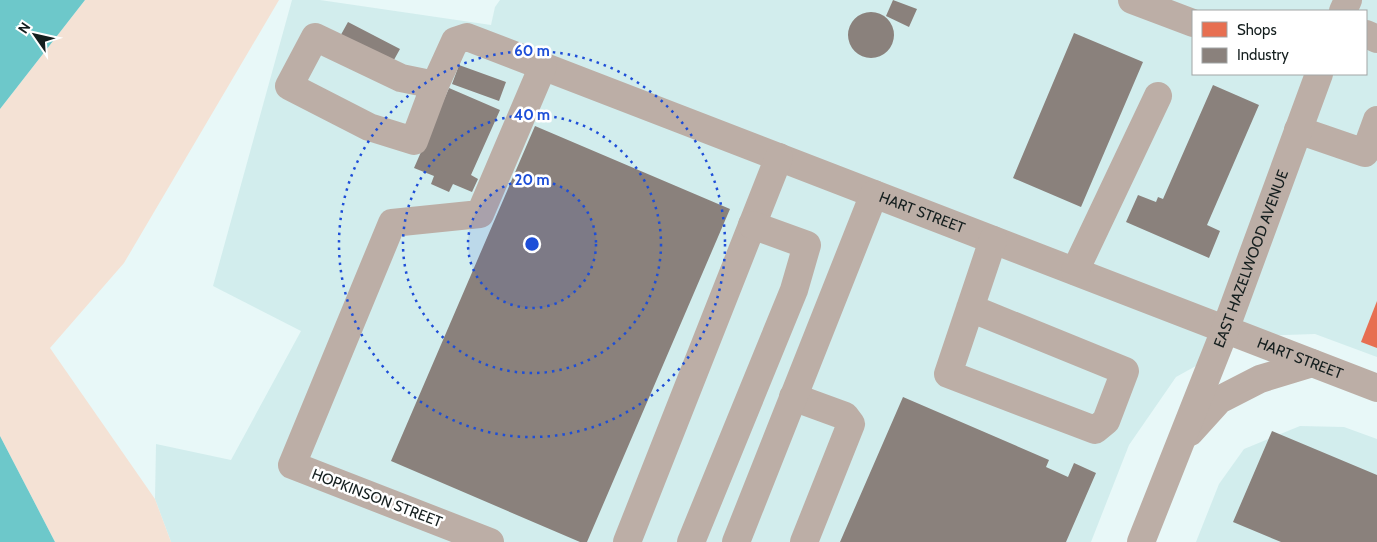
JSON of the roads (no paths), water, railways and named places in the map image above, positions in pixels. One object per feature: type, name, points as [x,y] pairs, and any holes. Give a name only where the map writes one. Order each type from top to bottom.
[{"type":"street","points":[[1132,0],[1192,23]]},
{"type":"street","points":[[315,37],[401,78],[435,85],[414,141],[369,127],[289,86],[315,37]]},
{"type":"street","name":"HART STREET","points":[[435,85],[455,41],[467,37],[1377,388]]},
{"type":"street","name":"HOPKINSON STREET","points":[[490,542],[292,465],[392,223],[480,214],[544,66]]},
{"type":"street","name":"EAST HAZELWOOD AVENUE","points":[[1141,542],[1225,330],[1319,75]]},
{"type":"street","points":[[1075,271],[1158,96]]},
{"type":"street","points":[[1298,130],[1365,153],[1377,120]]},
{"type":"street","points":[[627,542],[779,157]]},
{"type":"street","points":[[741,541],[794,397],[874,194]]},
{"type":"street","points":[[691,542],[794,290],[807,245],[752,225]]},
{"type":"street","points":[[970,308],[1126,371],[1106,421],[1095,430],[948,374],[970,308],[993,240]]},
{"type":"street","name":"EAST HAZELWOOD AVENUE","points":[[1180,442],[1219,400],[1260,379],[1312,362]]},
{"type":"street","points":[[794,397],[845,416],[851,424],[804,542]]},
{"type":"water","points":[[0,0],[85,0],[0,109]]},
{"type":"water","points":[[0,436],[55,542],[0,542]]}]
